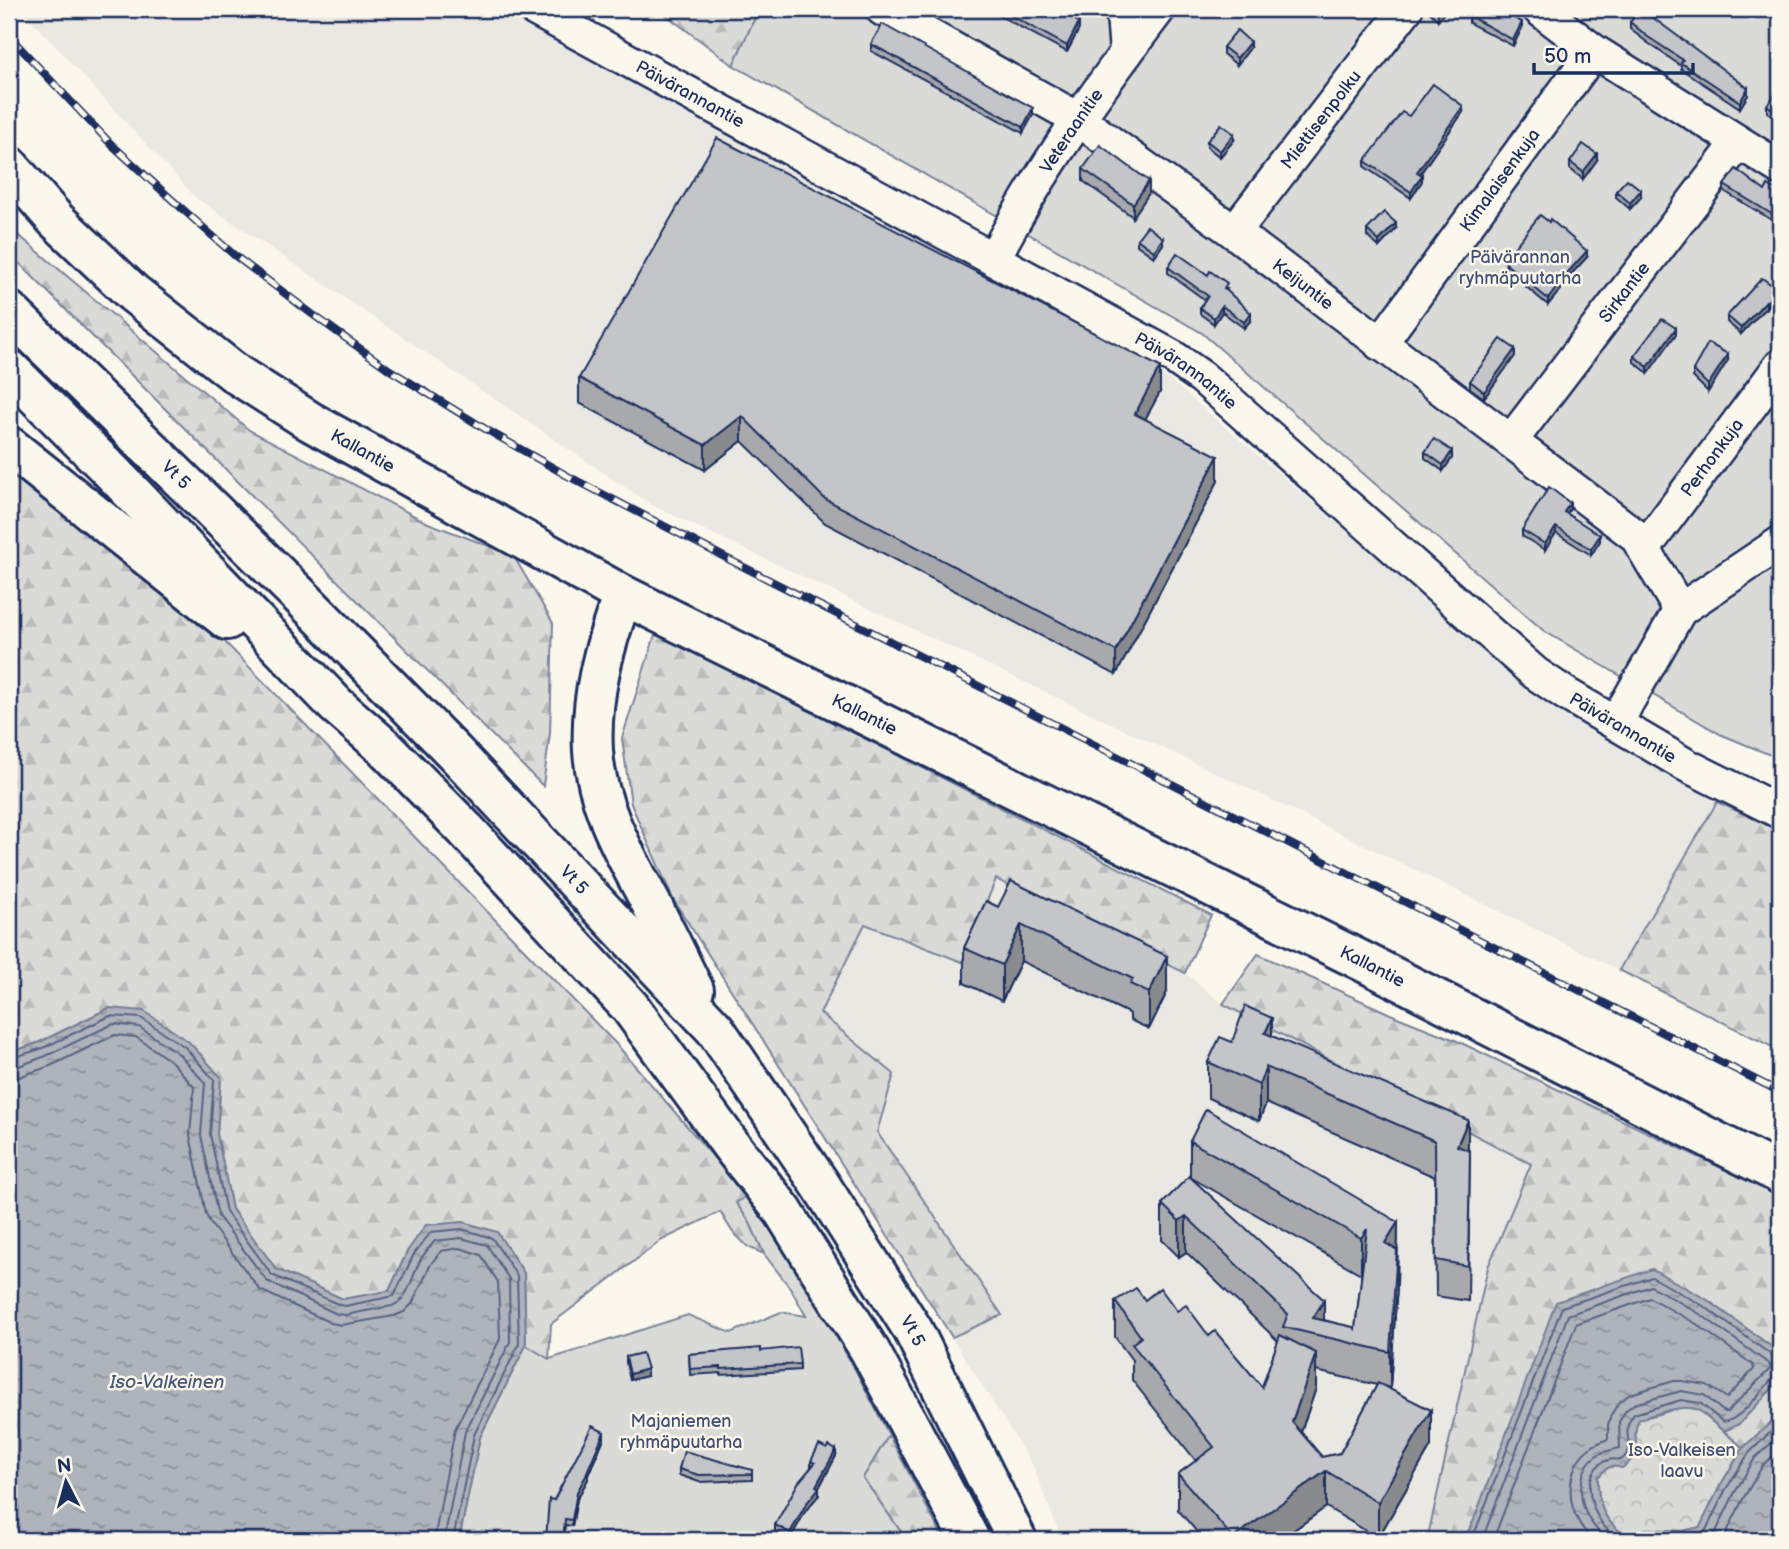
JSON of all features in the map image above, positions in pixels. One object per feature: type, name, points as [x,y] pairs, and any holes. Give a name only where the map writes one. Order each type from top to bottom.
[{"type":"main road","name":"Kallantie","points":[[9,166],[56,220],[133,293],[236,374],[311,422],[623,595],[1364,962],[1780,1174]]},
{"type":"main road","name":"Vt 5","points":[[9,311],[445,743],[715,1029],[820,1184],[913,1330],[1017,1540]]},
{"type":"main road","points":[[9,369],[336,705]]},
{"type":"main road","points":[[9,446],[336,705],[384,747],[466,830],[630,1007],[733,1148],[783,1211],[870,1351],[970,1540]]},
{"type":"main road","points":[[623,595],[608,636],[596,684],[593,751],[598,786],[626,858],[715,1029]]},
{"type":"street","name":"Päivärannantie","points":[[534,9],[1173,357],[1203,378],[1535,673],[1686,765],[1780,812]]},
{"type":"street","name":"Keijuntie","points":[[882,9],[1078,119],[1234,232],[1636,537],[1680,610]]},
{"type":"street","points":[[1119,9],[1123,14],[1126,53]]},
{"type":"street","name":"Veteraanitie","points":[[994,258],[1078,119],[1160,9]]},
{"type":"street","name":"Miettisenpolku","points":[[1234,232],[1406,9]]},
{"type":"street","points":[[1539,9],[1594,51],[1780,168]]},
{"type":"street","name":"Kimalaisenkuja","points":[[1380,344],[1594,51]]},
{"type":"street","name":"Sirkantie","points":[[1510,441],[1738,143]]},
{"type":"street","name":"Perhonkuja","points":[[1644,549],[1780,366]]},
{"type":"street","points":[[1617,723],[1680,610],[1776,557]]},
{"type":"shaded area","points":[[21,9],[502,9],[1168,378],[1548,704],[1717,802],[1619,970],[1266,797],[650,504],[195,197]]},
{"type":"shaded area","points":[[996,878],[1185,973],[1223,1004],[1531,1163],[1488,1267],[1428,1537],[1417,1540],[1062,1540],[1033,1466],[952,1338],[1002,1315],[877,1132],[894,1074],[820,1013],[866,923],[962,962]]},
{"type":"green space","points":[[658,9],[759,9],[733,65]]},
{"type":"green space","name":"Päivärannan ryhmäpuutarha","points":[[759,9],[1780,9],[1780,759],[1720,734],[1544,631],[1202,333],[733,65]]},
{"type":"green space","points":[[9,227],[249,430],[428,523],[513,555],[553,623],[550,733],[543,786],[9,253]]},
{"type":"green space","points":[[9,466],[190,606],[618,1046],[747,1196],[736,1203],[749,1221],[764,1254],[748,1247],[732,1231],[720,1212],[662,1240],[551,1324],[549,1359],[526,1345],[524,1273],[497,1232],[463,1222],[408,1250],[389,1291],[343,1299],[276,1269],[232,1209],[217,1134],[221,1077],[109,1008],[40,1042],[9,1053]]},
{"type":"green space","points":[[656,632],[1211,915],[1185,973],[996,879],[962,962],[865,924],[820,1013],[894,1074],[877,1132],[1002,1315],[952,1337],[673,899],[631,804],[622,738]]},
{"type":"green space","points":[[1717,802],[1780,830],[1780,1051],[1619,970]]},
{"type":"green space","points":[[1258,954],[1397,1017],[1455,1040],[1780,1196],[1780,1353],[1709,1301],[1652,1269],[1473,1522],[1464,1540],[1417,1540],[1428,1536],[1488,1267],[1531,1164],[1223,1004]]},
{"type":"green space","name":"Majaniemen ryhmäpuutarha","points":[[747,1196],[799,1270],[889,1435],[863,1478],[907,1540],[459,1540],[480,1437],[526,1345],[550,1359],[688,1315],[731,1333],[781,1312],[806,1316],[791,1289],[764,1254],[749,1221],[735,1202]]},
{"type":"green space","points":[[1780,1380],[1780,1414],[1743,1448],[1724,1431],[1739,1424]]},
{"type":"green space","name":"Iso-Valkeisen laavu","points":[[1680,1407],[1697,1409],[1743,1448],[1700,1527],[1683,1531],[1645,1529],[1629,1537],[1613,1526],[1604,1512],[1599,1496],[1598,1477],[1614,1466],[1622,1468],[1634,1456],[1639,1419]]},
{"type":"green space","points":[[889,1435],[944,1540],[907,1540],[863,1478]]},
{"type":"water","name":"Iso-Valkeinen","points":[[109,1008],[144,1011],[189,1042],[221,1077],[217,1134],[232,1209],[276,1269],[343,1299],[389,1291],[408,1250],[426,1225],[463,1222],[497,1232],[524,1273],[526,1345],[480,1437],[459,1540],[9,1540],[9,1053],[40,1042]]},
{"type":"water","points":[[1652,1269],[1709,1301],[1780,1353],[1780,1380],[1739,1424],[1724,1431],[1692,1408],[1669,1410],[1639,1419],[1635,1433],[1636,1450],[1630,1462],[1622,1468],[1608,1468],[1598,1477],[1599,1496],[1604,1512],[1613,1526],[1629,1537],[1645,1529],[1683,1531],[1700,1527],[1743,1448],[1780,1414],[1780,1540],[1464,1540],[1556,1302]]},
{"type":"building","points":[[999,9],[1055,9],[1079,22],[1067,46]]},
{"type":"building","points":[[1473,9],[1496,9],[1522,22],[1513,40],[1469,16]]},
{"type":"building","points":[[1641,9],[1748,88],[1740,102],[1681,63],[1683,60],[1630,22]]},
{"type":"building","points":[[882,24],[1033,108],[1023,127],[871,44]]},
{"type":"building","points":[[1237,30],[1250,42],[1237,58],[1223,47]]},
{"type":"building","points":[[1433,84],[1463,106],[1417,172],[1422,175],[1411,192],[1365,161],[1402,112],[1409,116]]},
{"type":"building","points":[[1777,92],[1780,94],[1780,115],[1767,105]]},
{"type":"building","points":[[1221,124],[1234,134],[1220,151],[1207,141]]},
{"type":"building","points":[[717,138],[1160,367],[1135,414],[1218,456],[1116,651],[825,499],[742,416],[705,445],[579,378]]},
{"type":"building","points":[[1583,144],[1597,154],[1583,172],[1570,162]]},
{"type":"building","points":[[1100,145],[1149,181],[1133,204],[1083,169]]},
{"type":"building","points":[[1736,169],[1765,191],[1768,185],[1780,192],[1780,219],[1724,185]]},
{"type":"building","points":[[1627,179],[1641,190],[1630,203],[1616,191]]},
{"type":"building","points":[[1384,212],[1396,223],[1379,241],[1367,230]]},
{"type":"building","points":[[1540,215],[1549,222],[1550,219],[1587,251],[1548,299],[1506,264],[1508,261],[1505,259]]},
{"type":"building","points":[[1147,226],[1163,238],[1154,251],[1137,239]]},
{"type":"building","points":[[1177,253],[1208,275],[1210,271],[1227,283],[1224,288],[1251,313],[1244,322],[1222,306],[1214,318],[1200,308],[1208,296],[1168,267]]},
{"type":"building","points":[[1762,278],[1776,288],[1767,302],[1741,328],[1727,316]]},
{"type":"building","points":[[1662,319],[1676,328],[1648,367],[1634,356]]},
{"type":"building","points":[[1501,339],[1515,349],[1484,392],[1470,381]]},
{"type":"building","points":[[1708,343],[1728,354],[1708,385],[1693,370]]},
{"type":"building","points":[[1434,439],[1452,451],[1443,465],[1425,452]]},
{"type":"building","points":[[1549,487],[1570,503],[1564,512],[1600,535],[1591,549],[1556,527],[1545,544],[1522,530]]},
{"type":"building","points":[[1011,881],[1167,956],[1149,993],[1130,984],[1133,979],[1021,925],[1002,965],[964,948],[986,901],[998,907]]},
{"type":"building","points":[[1245,1006],[1272,1018],[1265,1033],[1468,1120],[1457,1146],[1470,1151],[1468,1266],[1436,1260],[1435,1141],[1266,1067],[1259,1085],[1208,1062],[1220,1037],[1232,1042]]},
{"type":"building","points":[[1206,1109],[1398,1222],[1385,1243],[1397,1250],[1390,1352],[1283,1327],[1288,1314],[1186,1216],[1179,1221],[1162,1204],[1189,1176],[1324,1300],[1313,1318],[1355,1329],[1367,1229],[1361,1238],[1190,1141]]},
{"type":"building","points":[[1136,1288],[1145,1300],[1160,1288],[1177,1311],[1186,1305],[1209,1336],[1215,1331],[1262,1387],[1280,1335],[1316,1353],[1292,1422],[1322,1457],[1340,1453],[1378,1383],[1431,1410],[1378,1502],[1326,1471],[1233,1538],[1178,1474],[1214,1447],[1132,1344],[1141,1337],[1115,1301]]},
{"type":"building","points":[[798,1347],[800,1364],[690,1369],[689,1354]]},
{"type":"building","points":[[642,1353],[647,1369],[630,1374],[626,1357]]},
{"type":"building","points":[[592,1426],[604,1432],[577,1492],[572,1520],[565,1519],[563,1540],[546,1540],[549,1499],[554,1500]]},
{"type":"building","points":[[819,1445],[836,1450],[816,1486],[819,1488],[806,1504],[790,1533],[775,1525],[798,1483],[815,1463],[811,1461]]},
{"type":"building","points":[[684,1451],[752,1470],[752,1474],[699,1475],[679,1469]]},
{"type":"building","points":[[874,1532],[889,1538],[871,1540]]},
{"type":"railway","points":[[9,36],[110,143],[234,255],[390,370],[487,430],[566,475],[728,559],[1780,1092]]}]
